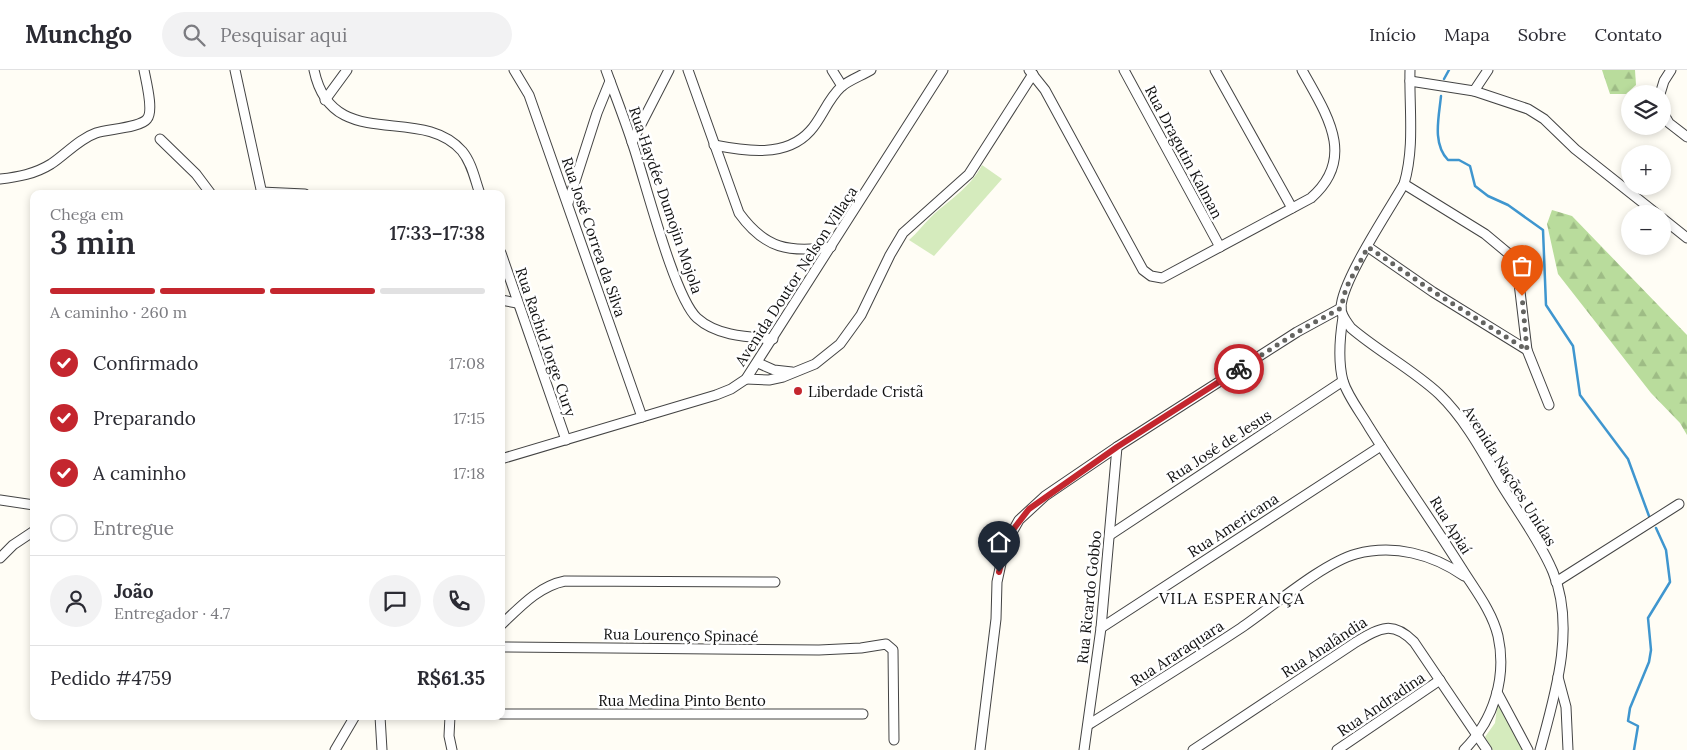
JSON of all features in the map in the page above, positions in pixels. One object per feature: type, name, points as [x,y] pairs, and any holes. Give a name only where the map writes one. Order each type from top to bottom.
[{"type":"street","points":[[0,179],[18,177],[40,170],[94,134],[114,128],[138,125],[146,121],[150,111],[144,70]]},
{"type":"street","points":[[235,70],[261,190]]},
{"type":"street","points":[[314,70],[325,100],[337,111],[353,119],[425,132],[452,143],[470,163],[479,190]]},
{"type":"street","points":[[325,100],[347,70]]},
{"type":"street","name":"Rua José Correa da Silva","points":[[514,70],[529,95],[642,417]]},
{"type":"street","name":"Rua Haydée Dumojin Mojola","points":[[606,70],[664,241],[689,308],[705,325],[717,330],[773,339]]},
{"type":"street","points":[[632,142],[669,70]]},
{"type":"street","points":[[688,70],[739,213],[751,230],[763,239],[786,248],[812,250],[831,247]]},
{"type":"street","points":[[832,70],[842,86]]},
{"type":"street","points":[[714,145],[762,150],[788,145],[809,132],[842,86],[860,73],[871,70]]},
{"type":"street","name":"Avenida Doutor Nelson Villaça","points":[[505,458],[716,395],[731,389],[746,379],[758,363],[943,70]]},
{"type":"street","name":"Rua Dragutin Kalman","points":[[1124,70],[1220,247]]},
{"type":"street","points":[[1215,70],[1292,208]]},
{"type":"street","points":[[746,379],[769,380],[797,372],[815,364],[830,353],[852,330],[903,233],[969,174],[1031,72],[1045,90],[1143,270],[1147,274],[1162,278],[1311,198],[1327,180],[1336,148],[1330,120],[1302,70]]},
{"type":"street","points":[[980,750],[996,619],[997,582],[1006,545],[1012,531],[1029,509],[1045,496],[1117,447],[1297,332],[1342,313],[1346,288],[1404,184],[1410,149],[1410,70]]},
{"type":"street","points":[[1474,91],[1488,70]]},
{"type":"street","points":[[1663,85],[1671,70]]},
{"type":"street","points":[[568,203],[597,113],[610,81]]},
{"type":"street","points":[[1410,81],[1474,91],[1508,101],[1544,119],[1575,149],[1646,205]]},
{"type":"street","points":[[1671,125],[1687,137]]},
{"type":"street","points":[[160,140],[196,174],[207,190]]},
{"type":"street","points":[[1404,184],[1484,234],[1509,254],[1516,266],[1527,350],[1549,405]]},
{"type":"street","points":[[1671,225],[1687,238]]},
{"type":"street","points":[[1368,247],[1434,292],[1527,350]]},
{"type":"street","name":"Rua Rachid Jorge Cury","points":[[505,266],[566,440]]},
{"type":"street","points":[[505,301],[517,303]]},
{"type":"street","name":"Rua Apiaí","points":[[1342,313],[1340,335],[1343,381],[1381,446],[1421,504],[1485,604],[1498,634],[1501,668],[1497,692],[1490,712],[1477,736],[1464,750]]},
{"type":"street","name":"Avenida Nações Unidas","points":[[1342,313],[1351,328],[1426,382],[1454,411],[1481,450],[1546,559],[1556,582],[1562,639],[1558,677],[1540,750]]},
{"type":"street","points":[[758,363],[774,370],[797,372]]},
{"type":"street","name":"Rua José de Jesus","points":[[1110,535],[1343,381]]},
{"type":"street","name":"Rua Americana","points":[[1101,628],[1381,446]]},
{"type":"street","name":"Rua Ricardo Gobbo","points":[[1084,750],[1101,628],[1117,447]]},
{"type":"street","points":[[0,500],[30,504]]},
{"type":"street","points":[[1556,582],[1679,504]]},
{"type":"street","points":[[0,558],[13,545],[30,534]]},
{"type":"street","name":"Rua Araraquara","points":[[1088,725],[1241,628],[1334,563],[1354,554],[1393,550],[1416,553],[1445,563],[1468,579]]},
{"type":"street","points":[[505,621],[534,595],[548,586],[565,581],[774,582]]},
{"type":"street","name":"Rua Analândia","points":[[1193,750],[1378,629],[1387,627],[1405,633],[1414,642],[1487,750]]},
{"type":"street","name":"Rua Lourenço Spinacé","points":[[505,647],[819,650],[861,648],[884,643],[889,645],[892,650],[894,740]]},
{"type":"street","points":[[1558,677],[1566,707],[1568,750]]},
{"type":"street","name":"Rua Andradina","points":[[1337,750],[1440,680]]},
{"type":"street","points":[[1497,692],[1528,750]]},
{"type":"street","name":"Rua Medina Pinto Bento","points":[[505,714],[863,714]]},
{"type":"street","points":[[335,750],[352,720]]},
{"type":"street","points":[[380,720],[382,750]]},
{"type":"street","points":[[450,720],[449,736],[452,750]]},
{"type":"green space","points":[[1602,70],[1635,70],[1636,85],[1621,85],[1621,94],[1610,94]]},
{"type":"green space","points":[[982,165],[1002,179],[934,256],[909,240],[972,180]]},
{"type":"green space","points":[[1552,210],[1572,216],[1687,335],[1687,435],[1680,423],[1651,393],[1558,274],[1547,224]]},
{"type":"green space","points":[[1498,701],[1524,750],[1493,750],[1485,737],[1495,723]]},
{"type":"waterway","points":[[1444,79],[1449,70]]},
{"type":"waterway","points":[[1441,96],[1438,138],[1443,153],[1448,160],[1459,160],[1470,166],[1475,186],[1488,196],[1508,205],[1543,230],[1546,305],[1573,346],[1580,395],[1628,459],[1649,516]]},
{"type":"waterway","points":[[1634,750],[1638,726],[1628,721],[1630,708],[1649,662],[1651,650],[1648,618],[1670,582],[1666,550],[1656,528]]},
{"type":"way so far","points":[[1239,369],[1306,327],[1341,308],[1346,288],[1368,247],[1434,292],[1527,350],[1522,296]]},
{"type":"place","name":"Liberdade Cristã","points":[[798,391]]},
{"type":"district","name":"VILA ESPERANÇA","points":[[1232,598]]},
{"type":"route","points":[[999,572],[1012,531],[1029,509],[1117,447],[1239,369]]}]
